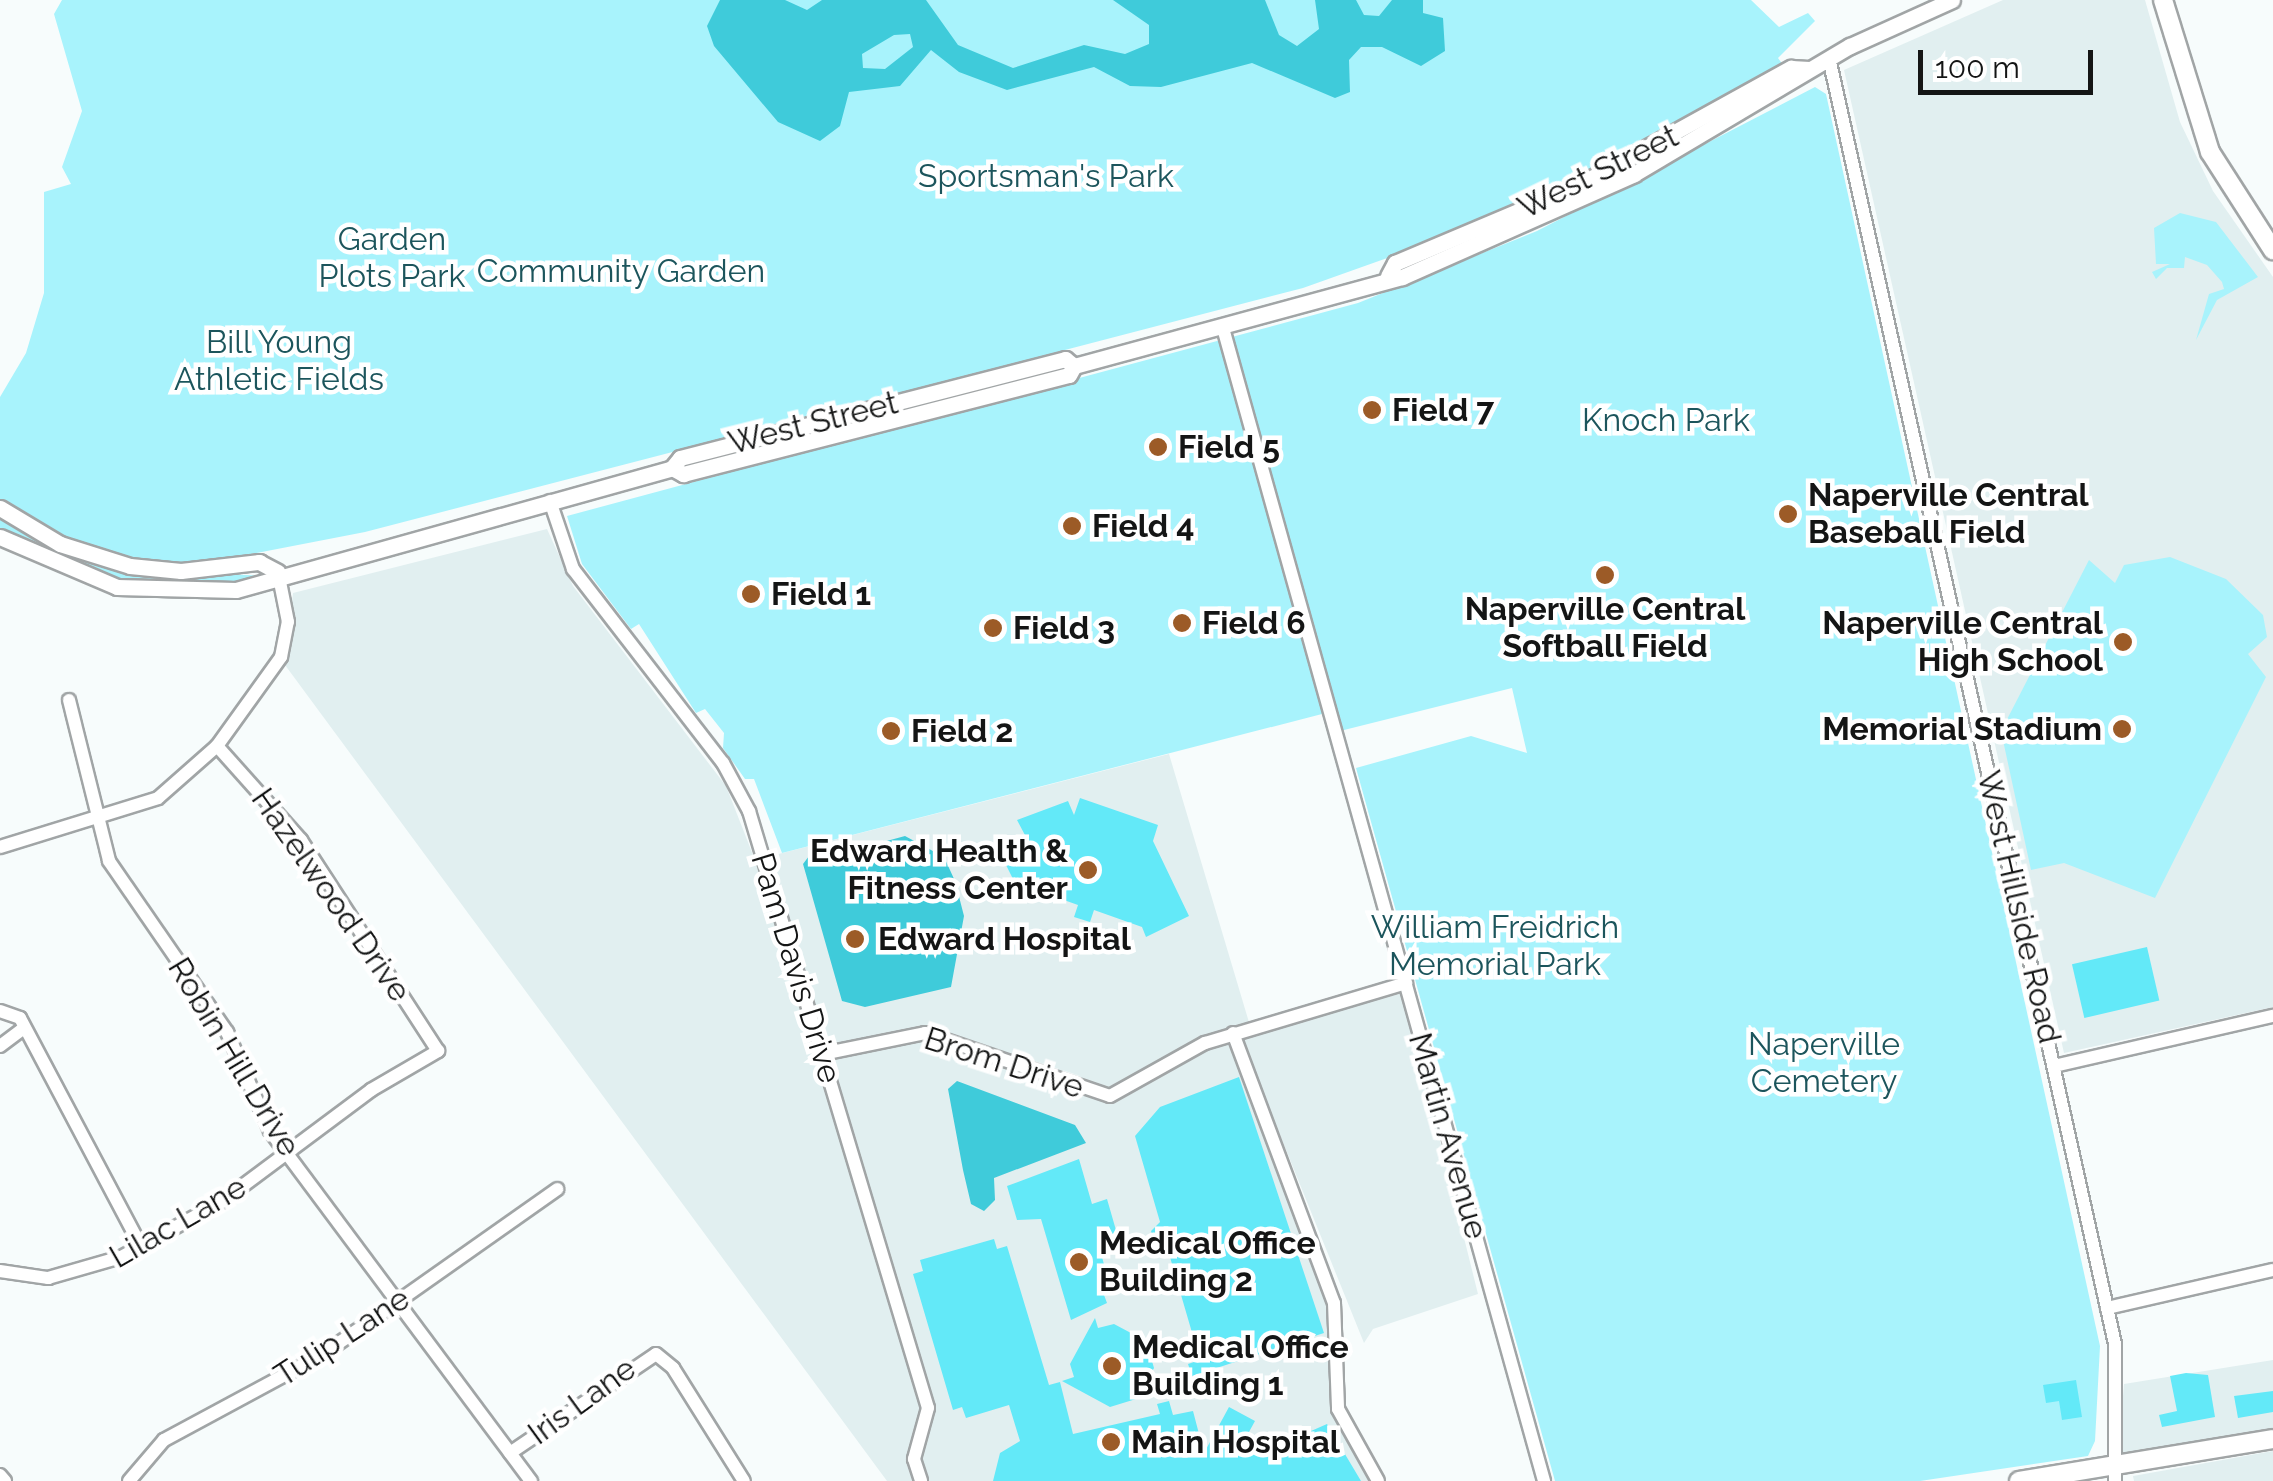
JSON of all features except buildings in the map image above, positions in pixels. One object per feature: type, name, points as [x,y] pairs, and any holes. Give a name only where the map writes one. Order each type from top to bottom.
[{"type":"main road","points":[[2162,0],[2210,152],[2273,250]]},
{"type":"main road","points":[[2019,1481],[2114,1474],[2273,1439]]},
{"type":"street","name":"West Street","points":[[0,537],[69,573],[142,591],[224,592],[266,585],[278,572],[672,468],[700,469],[1068,374],[1074,366],[1223,328],[1388,276],[1395,263],[1575,187],[1791,68],[1808,69],[1952,0]]},
{"type":"street","name":"West Hillside Road","points":[[1830,58],[2107,1308],[2118,1376],[2114,1474]]},
{"type":"street","name":"Martin Avenue","points":[[1223,328],[1544,1481]]},
{"type":"street","name":"Pam Davis Drive","points":[[550,500],[574,569],[723,763],[748,811],[928,1408],[914,1459],[921,1481]]},
{"type":"street","name":"West Street","points":[[0,508],[60,544],[130,566],[181,571],[259,562],[278,572]]},
{"type":"street","points":[[0,848],[158,798],[217,746],[281,657],[288,622],[278,572]]},
{"type":"street","name":"Robin Hill Drive","points":[[68,700],[109,861],[220,1020],[258,1112],[532,1481]]},
{"type":"street","name":"Hazelwood Drive","points":[[217,746],[301,840],[438,1051]]},
{"type":"street","name":"Brom Drive","points":[[822,1054],[924,1033],[1110,1096],[1234,1034],[1406,983]]},
{"type":"street","points":[[0,1011],[16,1013],[142,1246]]},
{"type":"street","points":[[2054,1066],[2273,1016]]},
{"type":"street","points":[[0,1046],[24,1028]]},
{"type":"street","points":[[1234,1034],[1334,1304],[1338,1410],[1378,1481]]},
{"type":"street","name":"Lilac Lane","points":[[0,1272],[80,1274],[142,1246],[438,1051]]},
{"type":"street","name":"Tulip Lane","points":[[129,1481],[178,1430],[310,1362],[557,1189]]},
{"type":"street","points":[[2107,1308],[2273,1270]]},
{"type":"street","name":"Iris Lane","points":[[510,1453],[656,1354],[744,1481]]},
{"type":"street","points":[[0,1475],[5,1481]]},
{"type":"shaded area","points":[[720,0],[785,0],[807,10],[822,0],[926,0],[958,45],[1013,68],[1084,45],[1125,54],[1149,44],[1149,25],[1113,0],[1265,0],[1279,35],[1297,46],[1319,29],[1315,0],[1356,0],[1364,15],[1379,16],[1392,0],[1423,0],[1423,13],[1443,18],[1445,51],[1421,66],[1382,47],[1361,47],[1349,60],[1350,92],[1335,98],[1252,63],[1161,87],[1130,86],[1094,67],[1007,90],[959,72],[931,50],[900,86],[849,92],[840,126],[820,141],[778,122],[714,46],[707,26]],"holes":[[[910,34],[913,47],[885,69],[863,68],[862,54],[894,35]]]},
{"type":"shaded area","name":"Naperville Central High School","points":[[2003,0],[2145,0],[2180,122],[2213,191],[2273,277],[2273,1007],[2064,1053],[1844,70]]},
{"type":"shaded area","name":"Edward Hospital","points":[[547,529],[573,586],[726,786],[755,860],[1169,754],[1251,1029],[1235,1034],[1333,1301],[1334,1395],[1378,1481],[887,1481],[285,665],[293,593]]},
{"type":"shaded area","points":[[905,836],[944,857],[955,881],[964,916],[951,987],[865,1007],[842,1001],[803,864],[812,852],[824,858]]},
{"type":"shaded area","points":[[1403,993],[1478,1294],[1373,1329],[1364,1343],[1240,1036]]},
{"type":"shaded area","points":[[957,1081],[1075,1125],[1086,1143],[994,1178],[995,1200],[984,1211],[971,1204],[963,1170],[948,1089]]},
{"type":"shaded area","points":[[2273,1360],[2273,1429],[2118,1458],[2124,1384]]},
{"type":"shaded area","points":[[2273,1451],[2273,1481],[2134,1481],[2133,1476]]},
{"type":"green space","points":[[62,0],[1751,0],[1779,27],[1808,13],[1815,21],[1778,58],[1783,65],[1668,132],[1449,236],[1303,288],[365,532],[199,564],[127,559],[71,541],[0,500],[0,397],[26,353],[44,293],[44,192],[71,184],[62,167],[82,111],[54,14]]},
{"type":"green space","points":[[1815,87],[1826,94],[2100,1346],[2095,1441],[2088,1456],[1920,1481],[1555,1481],[1356,768],[1471,736],[1527,753],[1512,688],[1328,734],[1322,714],[782,853],[754,779],[745,779],[723,748],[724,733],[705,709],[696,713],[639,624],[631,629],[582,564],[567,516],[1358,303],[1537,231]]},
{"type":"green space","points":[[2180,213],[2216,222],[2258,277],[2217,300],[2196,340],[2209,294],[2224,289],[2222,282],[2207,265],[2185,257],[2184,268],[2167,268],[2156,279],[2152,272],[2170,264],[2156,264],[2154,228]]},
{"type":"green space","points":[[0,517],[109,568],[268,576],[198,588],[114,579],[34,550],[0,528]]},
{"type":"green space","name":"Memorial Stadium","points":[[2170,557],[2226,579],[2263,615],[2267,637],[2248,654],[2266,677],[2155,898],[2064,863],[2031,870],[2001,731],[2089,560],[2115,583],[2124,565]]},
{"type":"place","name":"Field 7","points":[[1372,410]]},
{"type":"place","name":"Field 5","points":[[1158,447]]},
{"type":"place","name":"Naperville Central Baseball Field","points":[[1788,514]]},
{"type":"place","name":"Field 4","points":[[1072,526]]},
{"type":"place","name":"Naperville Central Softball Field","points":[[1605,575]]},
{"type":"place","name":"Field 1","points":[[751,594]]},
{"type":"place","name":"Field 6","points":[[1182,623]]},
{"type":"place","name":"Field 3","points":[[993,628]]},
{"type":"place","name":"Naperville Central High School","points":[[2123,642]]},
{"type":"place","name":"Memorial Stadium","points":[[2122,729]]},
{"type":"place","name":"Field 2","points":[[891,731]]},
{"type":"place","name":"Edward Health & Fitness Center","points":[[1088,870]]},
{"type":"place","name":"Edward Hospital","points":[[855,939]]},
{"type":"place","name":"Medical Office Building 2","points":[[1079,1262]]},
{"type":"place","name":"Medical Office Building 1","points":[[1112,1366]]},
{"type":"place","name":"Main Hospital","points":[[1111,1442]]},
{"type":"park label","name":"Sportsman's Park","points":[[1046,176]]},
{"type":"park label","name":"Garden Plots Park","points":[[392,258]]},
{"type":"park label","name":"Community Garden","points":[[621,271]]},
{"type":"park label","name":"Bill Young Athletic Fields","points":[[279,362]]},
{"type":"park label","name":"Knoch Park","points":[[1666,420]]},
{"type":"park label","name":"William Freidrich Memorial Park","points":[[1495,946]]},
{"type":"park label","name":"Naperville Cemetery","points":[[1824,1064]]}]
